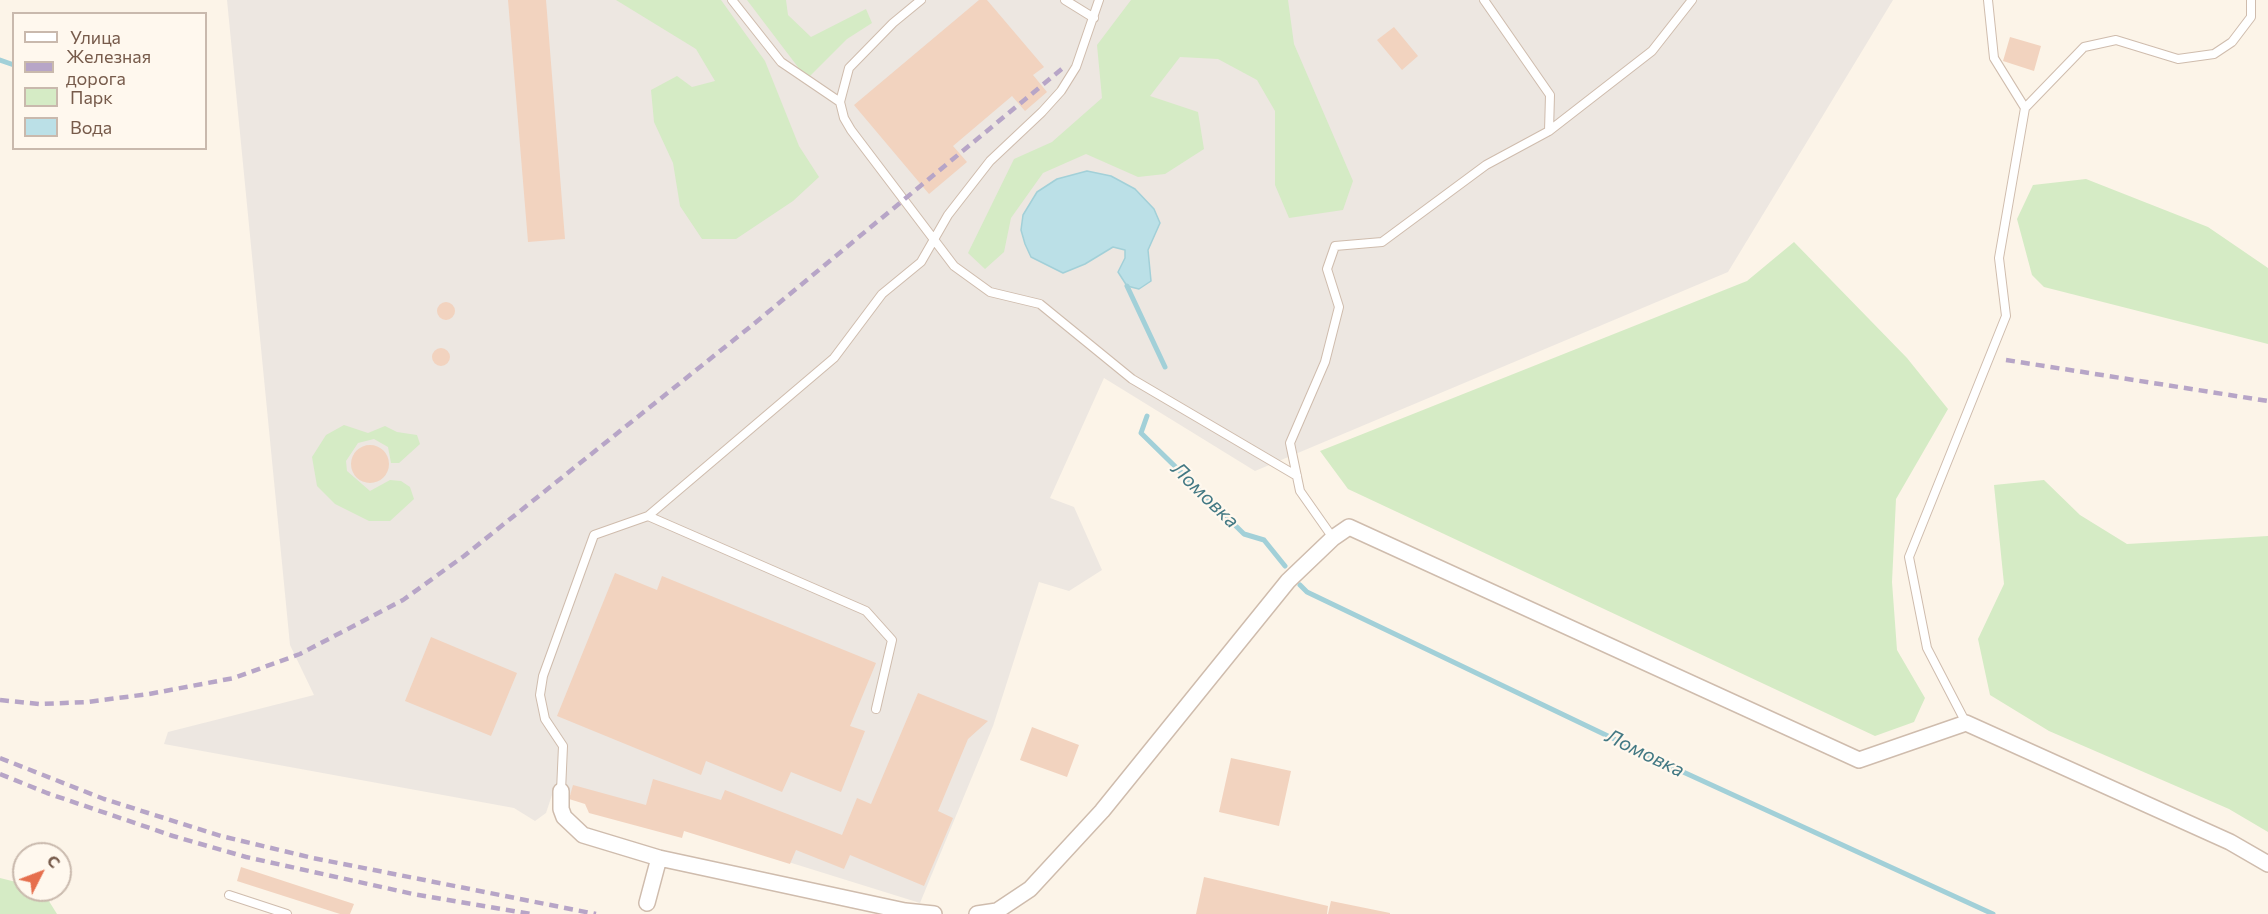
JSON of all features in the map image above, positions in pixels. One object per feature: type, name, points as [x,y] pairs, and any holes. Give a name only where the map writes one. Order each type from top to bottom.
[{"type":"street","points":[[977,914],[997,911],[1030,889],[1102,811],[1288,581],[1333,538],[1349,527],[1859,760],[1965,723],[2230,842],[2268,864]]},
{"type":"street","points":[[561,791],[561,808],[577,831],[659,858],[905,911],[934,914]]},
{"type":"street","points":[[647,903],[659,858]]},
{"type":"lane","points":[[732,0],[781,62],[840,102]]},
{"type":"lane","points":[[921,0],[893,23],[849,68],[840,102],[844,118],[851,129],[954,266],[990,292],[1040,304],[1132,379],[1297,476]]},
{"type":"lane","points":[[1065,0],[1094,18]]},
{"type":"lane","points":[[561,791],[562,746],[544,719],[540,695],[543,676],[594,535],[648,516],[834,358],[882,294],[921,262],[933,238],[990,161],[1061,91],[1077,67],[1098,0]]},
{"type":"lane","points":[[1484,0],[1550,95],[1549,131]]},
{"type":"lane","points":[[1333,538],[1300,491],[1290,443],[1325,362],[1338,307],[1327,269],[1335,246],[1382,242],[1486,165],[1549,131],[1652,51],[1692,0]]},
{"type":"lane","points":[[1988,0],[1994,58],[2025,108]]},
{"type":"lane","points":[[1965,723],[1927,648],[1909,557],[2006,316],[1999,258],[2025,108],[2084,47],[2116,40],[2178,59],[2214,54],[2232,42],[2251,17],[2251,0]]},
{"type":"lane","points":[[648,516],[866,611],[892,640],[876,709]]},
{"type":"lane","points":[[229,895],[287,914]]},
{"type":"shaded area","points":[[227,0],[1893,0],[1728,272],[1255,471],[1104,378],[1050,498],[1074,507],[1102,570],[1069,591],[1039,582],[993,726],[920,903],[554,789],[546,813],[535,821],[514,808],[164,744],[168,732],[314,695],[290,645]]},
{"type":"green space","points":[[616,0],[721,0],[765,61],[799,146],[819,177],[793,201],[736,239],[702,239],[680,206],[673,163],[654,122],[651,90],[677,76],[692,87],[715,81],[696,49]]},
{"type":"green space","points":[[747,0],[786,0],[788,15],[811,37],[866,9],[872,23],[847,39],[807,79]]},
{"type":"green space","points":[[1131,0],[1288,0],[1294,44],[1353,181],[1343,210],[1289,218],[1275,185],[1275,111],[1257,80],[1218,59],[1180,57],[1150,96],[1198,112],[1204,149],[1165,174],[1138,177],[1086,154],[1043,173],[1011,218],[1004,252],[985,269],[968,253],[1014,159],[1052,142],[1102,98],[1097,45]]},
{"type":"green space","points":[[2086,179],[2208,227],[2268,268],[2268,344],[2044,287],[2032,275],[2017,219],[2033,185]]},
{"type":"green space","points":[[1794,242],[1907,358],[1948,409],[1896,499],[1892,582],[1897,650],[1925,698],[1914,722],[1875,736],[1348,489],[1320,451],[1747,281]]},
{"type":"green space","points":[[344,425],[368,433],[385,426],[397,432],[417,435],[420,444],[399,463],[391,463],[388,447],[374,439],[358,443],[346,461],[347,471],[370,491],[390,480],[401,481],[410,487],[414,499],[390,521],[369,521],[335,504],[317,486],[312,457],[326,435]]},
{"type":"green space","points":[[2044,480],[2080,515],[2127,544],[2268,536],[2268,832],[2229,809],[2049,731],[1990,695],[1978,639],[2004,584],[1994,485]]},
{"type":"green space","points":[[0,878],[12,881],[12,902],[50,902],[57,914],[0,914]]},
{"type":"water","points":[[1087,171],[1111,176],[1135,189],[1154,209],[1160,223],[1148,250],[1151,281],[1139,289],[1127,286],[1118,272],[1125,258],[1125,250],[1113,247],[1085,264],[1063,273],[1031,257],[1025,244],[1021,230],[1023,215],[1037,192],[1057,179]]},
{"type":"building","points":[[508,0],[546,0],[565,239],[528,242]]},
{"type":"building","points":[[979,0],[987,0],[1044,67],[1033,75],[1047,92],[1025,111],[1012,96],[953,146],[967,162],[929,194],[854,105]]},
{"type":"building","points":[[1394,27],[1418,56],[1402,70],[1377,40]]},
{"type":"building","points":[[2010,37],[2041,46],[2034,71],[2003,61]]},
{"type":"building","points":[[442,302],[450,302],[455,307],[453,318],[442,320],[437,315],[437,307]]},
{"type":"building","points":[[441,348],[447,351],[450,357],[447,363],[441,366],[435,363],[432,357],[435,351]]},
{"type":"building","points":[[370,445],[383,451],[389,464],[383,477],[370,483],[357,477],[351,464],[357,451]]},
{"type":"building","points":[[615,573],[657,590],[662,576],[876,663],[850,726],[865,731],[841,792],[791,772],[782,792],[706,761],[701,775],[557,716]]},
{"type":"building","points":[[431,637],[517,673],[491,736],[405,701]]},
{"type":"building","points":[[918,693],[988,721],[968,739],[938,811],[953,818],[924,886],[850,855],[844,869],[796,850],[790,864],[684,831],[682,838],[589,813],[585,804],[569,799],[573,785],[646,805],[653,779],[721,800],[725,790],[842,835],[857,798],[871,804]]},
{"type":"building","points":[[1032,727],[1079,745],[1067,777],[1020,760]]},
{"type":"building","points":[[1231,758],[1291,771],[1279,826],[1219,812]]},
{"type":"building","points":[[241,867],[354,904],[350,914],[340,914],[237,881]]},
{"type":"building","points":[[1204,877],[1328,906],[1327,914],[1196,914]]},
{"type":"building","points":[[1331,901],[1390,913],[1390,914],[1328,914]]},
{"type":"waterway","points":[[0,60],[12,64]]},
{"type":"waterway","points":[[1127,286],[1165,367]]},
{"type":"waterway","name":"Ломовка","points":[[1147,416],[1141,433],[1244,534],[1264,540],[1285,566]]},
{"type":"waterway","name":"Ломовка","points":[[1300,585],[1307,592],[1681,771],[1993,914]]},
{"type":"railway","points":[[0,700],[39,704],[87,702],[149,694],[234,678],[300,654],[403,600],[464,556],[750,327],[1063,68]]},
{"type":"railway","points":[[2006,360],[2268,401]]},
{"type":"railway","points":[[0,758],[104,799],[221,836],[313,858],[596,914]]},
{"type":"railway","points":[[0,774],[47,793],[173,836],[246,857],[413,894],[531,914]]}]
